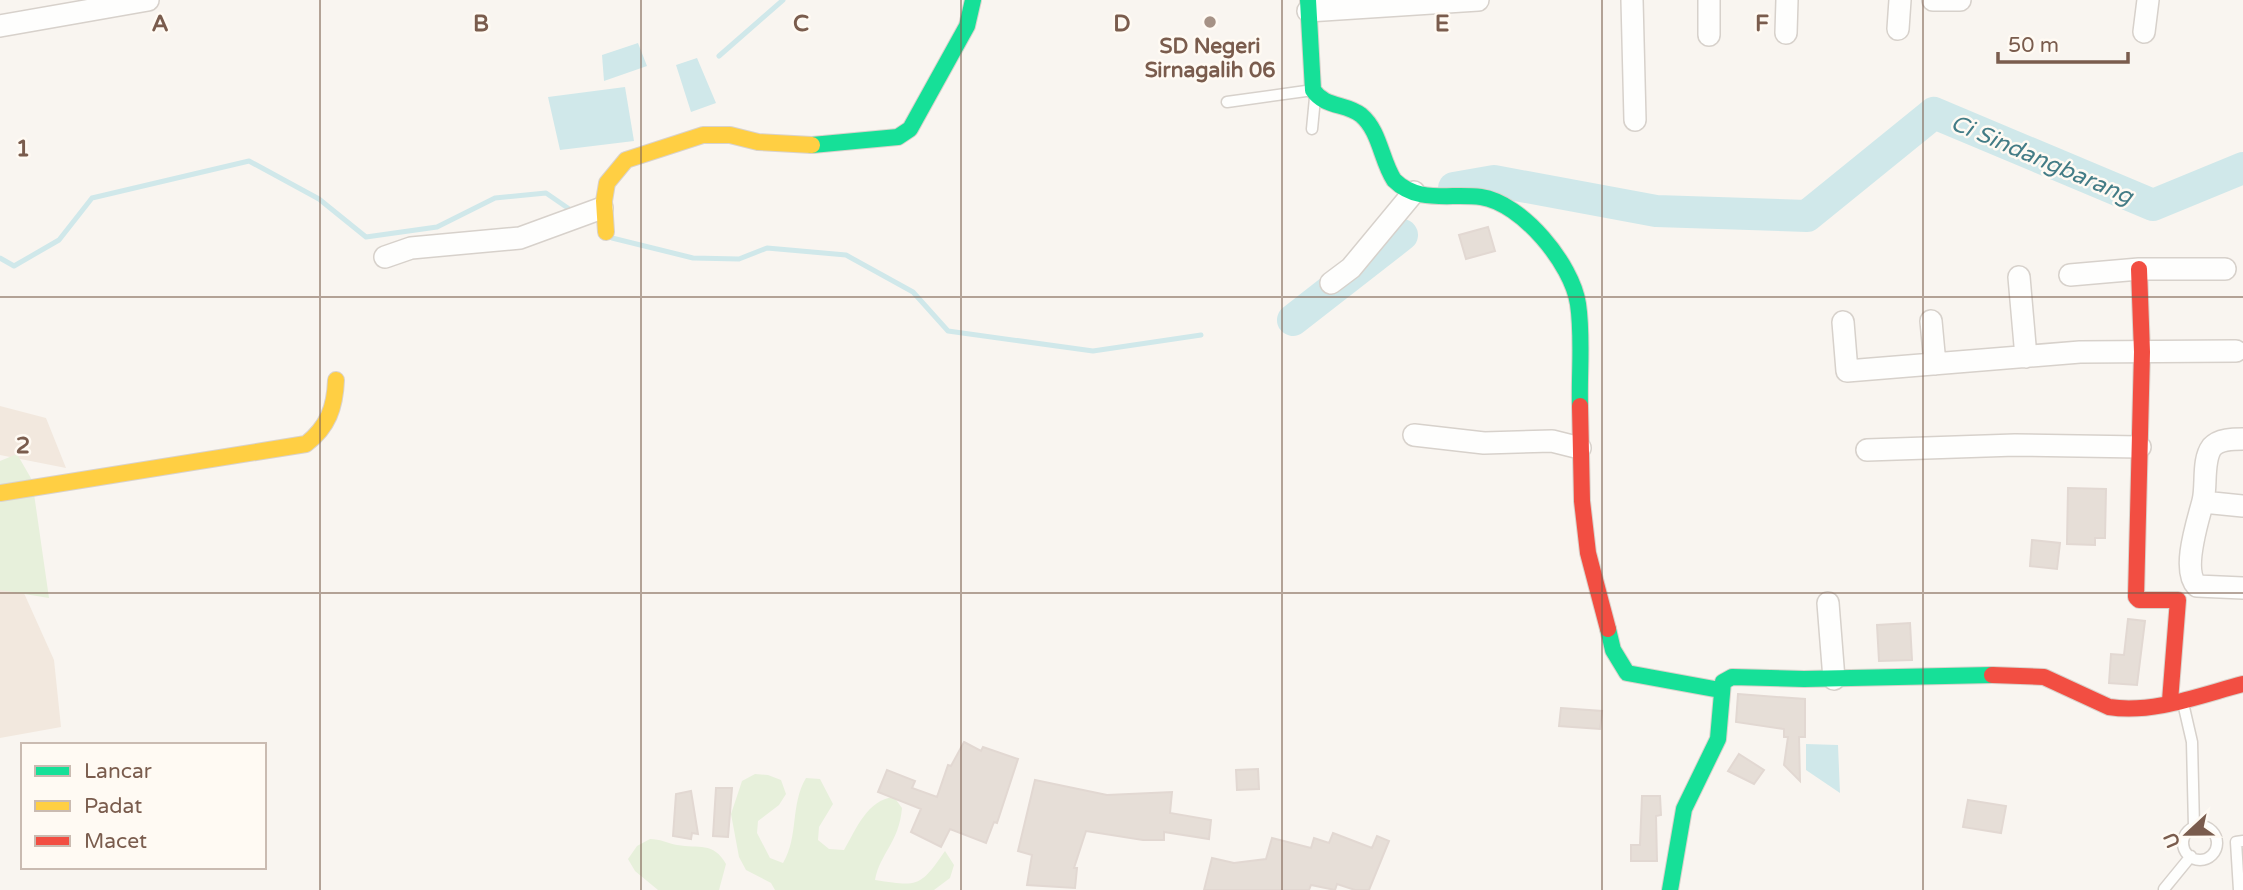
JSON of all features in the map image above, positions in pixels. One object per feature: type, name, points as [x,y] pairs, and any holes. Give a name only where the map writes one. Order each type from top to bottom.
[{"type":"street","points":[[0,26],[148,0]]},
{"type":"street","points":[[606,232],[597,209],[617,166],[626,160],[703,135],[730,135],[758,142],[821,146],[898,137],[910,129],[936,87],[967,26],[973,0]]},
{"type":"street","points":[[1478,0],[1308,6],[1314,93],[1360,114],[1374,134],[1393,179],[1401,187],[1414,192],[1501,200],[1515,209],[1564,269],[1578,303],[1582,501],[1588,553],[1607,635],[1619,663],[1627,673],[1648,680],[1720,690]]},
{"type":"street","points":[[1632,0],[1635,120]]},
{"type":"street","points":[[1709,0],[1709,35]]},
{"type":"street","points":[[1786,33],[1787,0]]},
{"type":"street","points":[[1898,29],[1900,0]]},
{"type":"street","points":[[1933,0],[1960,0]]},
{"type":"street","points":[[2144,32],[2148,0]]},
{"type":"street","points":[[1331,283],[1351,268],[1414,192]]},
{"type":"street","points":[[385,257],[411,248],[520,238],[597,209]]},
{"type":"street","points":[[2070,275],[2139,269],[2225,269]]},
{"type":"street","points":[[2139,269],[2142,352],[2136,597],[2139,600],[2178,600],[2176,700]]},
{"type":"street","points":[[2019,277],[2026,356]]},
{"type":"street","points":[[1931,321],[1935,364]]},
{"type":"street","points":[[1843,322],[1847,371],[2026,356],[2236,351]]},
{"type":"street","points":[[0,494],[306,444],[326,425],[333,412],[337,380]]},
{"type":"street","points":[[1414,435],[1484,443],[1552,441],[1580,448]]},
{"type":"street","points":[[2243,439],[2214,444],[2210,452],[2203,502],[2194,530],[2192,580],[2197,586],[2243,588]]},
{"type":"street","points":[[1867,450],[2015,446],[2140,447]]},
{"type":"street","points":[[2203,502],[2243,506]]},
{"type":"street","points":[[1828,603],[1834,679]]},
{"type":"street","points":[[1670,890],[1683,811],[1697,778],[1715,749],[1720,728],[1720,690],[1723,682],[1732,677],[1834,679],[2034,674],[2052,678],[2111,708],[2131,710],[2243,684]]},
{"type":"lane","points":[[1227,102],[1314,93],[1312,129]]},
{"type":"lane","points":[[2176,700],[2192,742],[2194,827],[2184,840],[2191,856]]},
{"type":"lane","points":[[2194,827],[2213,831],[2217,844]]},
{"type":"lane","points":[[2191,856],[2208,858],[2217,844],[2239,841],[2239,890]]},
{"type":"lane","points":[[2164,889],[2191,856]]},
{"type":"shaded area","points":[[0,406],[46,418],[66,468],[0,455]]},
{"type":"shaded area","points":[[0,572],[19,582],[54,660],[61,727],[0,738]]},
{"type":"green space","points":[[17,454],[32,480],[49,598],[0,590],[0,461]]},
{"type":"green space","points":[[755,774],[781,780],[786,794],[779,805],[758,821],[757,833],[770,858],[783,863],[791,842],[801,788],[806,778],[820,779],[833,804],[819,827],[818,840],[829,849],[844,850],[858,824],[870,809],[885,799],[894,797],[902,808],[900,820],[875,880],[916,882],[929,872],[945,851],[954,865],[950,878],[934,890],[775,890],[771,883],[746,870],[739,857],[731,814],[742,781]]},
{"type":"green space","points":[[650,839],[705,847],[716,852],[726,864],[719,890],[658,890],[635,871],[628,859],[637,846]]},
{"type":"water","points":[[638,43],[647,66],[604,81],[602,55]]},
{"type":"water","points":[[697,58],[716,103],[691,112],[676,65]]},
{"type":"water","points":[[625,87],[634,141],[560,150],[548,97]]},
{"type":"water","points":[[1806,744],[1838,745],[1840,793],[1806,770]]},
{"type":"building","points":[[1488,227],[1495,251],[1466,259],[1459,235]]},
{"type":"building","points":[[2068,488],[2106,489],[2105,538],[2095,538],[2095,545],[2067,544]]},
{"type":"building","points":[[2032,540],[2060,543],[2057,569],[2030,566]]},
{"type":"building","points":[[2128,619],[2145,621],[2137,685],[2109,683],[2111,654],[2124,655]]},
{"type":"building","points":[[1910,623],[1912,660],[1879,661],[1877,625]]},
{"type":"building","points":[[1738,694],[1805,699],[1805,737],[1799,737],[1800,781],[1784,765],[1788,737],[1784,737],[1784,729],[1736,722]]},
{"type":"building","points":[[1561,708],[1602,711],[1600,729],[1559,726]]},
{"type":"building","points":[[964,742],[981,751],[983,747],[1018,759],[997,823],[994,822],[986,843],[950,829],[941,847],[911,832],[921,809],[878,792],[887,770],[915,781],[912,788],[937,797],[948,765],[951,766]]},
{"type":"building","points":[[1739,754],[1764,770],[1754,784],[1728,771]]},
{"type":"building","points":[[1258,769],[1259,789],[1237,790],[1236,770]]},
{"type":"building","points":[[1035,780],[1107,795],[1172,792],[1170,813],[1211,820],[1209,839],[1164,832],[1164,840],[1143,840],[1086,831],[1074,868],[1077,868],[1075,888],[1027,885],[1032,855],[1018,851]]},
{"type":"building","points":[[716,788],[732,788],[728,837],[713,836]]},
{"type":"building","points":[[691,791],[698,834],[692,833],[691,839],[673,836],[676,794]]},
{"type":"building","points":[[1642,796],[1660,796],[1661,815],[1656,816],[1657,861],[1631,861],[1631,845],[1640,845]]},
{"type":"building","points":[[1968,800],[2006,806],[2001,833],[1963,827]]},
{"type":"building","points":[[1333,833],[1372,848],[1377,836],[1389,841],[1369,890],[1355,890],[1337,884],[1335,890],[1311,885],[1309,890],[1204,890],[1212,858],[1234,863],[1266,859],[1272,838],[1311,848],[1314,838],[1329,843]]},
{"type":"waterway","points":[[719,56],[783,0]]},
{"type":"waterway","name":"Ci Sindangbarang","points":[[1454,188],[1494,181],[1656,211],[1807,216],[1934,113],[2153,205],[2243,168]]},
{"type":"waterway","name":"Ci Sindangbarang","points":[[0,258],[14,266],[59,240],[92,198],[249,161],[319,199],[366,237],[437,227],[495,198],[546,193],[575,213]]},
{"type":"waterway","name":"Ci Sindangbarang","points":[[1293,320],[1402,235]]},
{"type":"waterway","name":"Ci Sindangbarang","points":[[612,238],[693,258],[739,259],[767,248],[846,255],[913,292],[948,331],[1093,351],[1201,335]]},
{"type":"traffic: fast","points":[[812,145],[898,137],[910,129],[967,26],[973,0]]},
{"type":"traffic: fast","points":[[1308,0],[1313,90],[1323,100],[1361,115],[1372,129],[1394,180],[1403,187],[1424,195],[1481,197],[1497,202],[1528,223],[1555,254],[1574,288],[1578,304],[1581,342],[1580,406]]},
{"type":"traffic: fast","points":[[1608,629],[1613,650],[1627,673],[1720,690]]},
{"type":"traffic: fast","points":[[1670,890],[1684,809],[1718,739],[1723,682],[1732,677],[1804,679],[1992,675]]},
{"type":"traffic: slow","points":[[606,232],[604,201],[607,183],[626,160],[703,135],[730,135],[758,142],[812,145]]},
{"type":"traffic: slow","points":[[0,493],[306,444],[320,431],[329,416],[336,380]]},
{"type":"traffic: jam","points":[[2139,269],[2142,352],[2136,597],[2139,600],[2178,600],[2170,701]]},
{"type":"traffic: jam","points":[[1580,406],[1582,501],[1588,553],[1608,629]]},
{"type":"traffic: jam","points":[[1992,675],[2044,677],[2109,707],[2126,708],[2160,706],[2243,684]]},
{"type":"place","name":"SD Negeri Sirnagalih 06","points":[[1210,22]]}]
